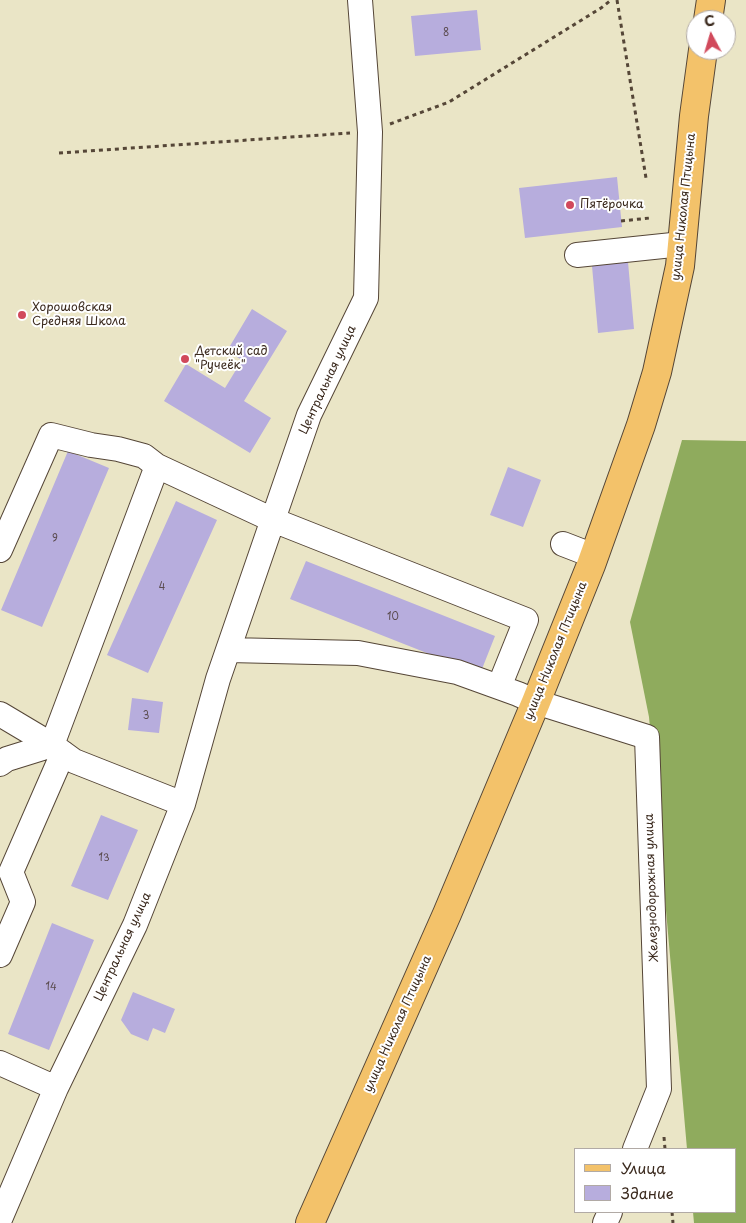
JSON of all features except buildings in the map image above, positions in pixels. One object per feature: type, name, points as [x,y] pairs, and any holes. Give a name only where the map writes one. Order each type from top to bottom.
[{"type":"main road","name":"улица Николая Птицына","points":[[310,1223],[447,914],[536,702],[594,556],[641,425],[657,372],[680,266],[694,116],[702,60]]},
{"type":"street","name":"Центральная улица","points":[[0,1219],[56,1088],[135,925],[183,804],[218,679],[309,415],[366,298],[370,132],[360,0]]},
{"type":"street","points":[[577,254],[682,244]]},
{"type":"street","points":[[0,550],[51,435],[144,456],[157,466],[272,520],[526,620],[499,687]]},
{"type":"street","points":[[0,955],[23,902],[12,872],[157,466]]},
{"type":"street","points":[[564,544],[594,556]]},
{"type":"street","points":[[229,650],[358,653],[457,672],[536,702]]},
{"type":"street","name":"Железнодорожная улица","points":[[536,702],[647,737],[659,1089],[635,1148]]},
{"type":"street","points":[[0,714],[74,761],[183,804]]},
{"type":"street","points":[[0,764],[7,759],[57,749]]},
{"type":"street","points":[[0,1063],[56,1088]]},
{"type":"path","points":[[59,153],[370,132],[449,102],[611,0]]},
{"type":"path","points":[[616,0],[646,178]]},
{"type":"path","points":[[621,221],[650,218]]},
{"type":"green space","points":[[682,440],[746,441],[746,1223],[694,1223],[693,1213],[736,1213],[736,1148],[687,1148],[649,717],[630,622]]},
{"type":"place","name":"Пятёрочка","points":[[570,205]]},
{"type":"place","name":"Хорошовская Средняя Школа","points":[[22,315]]},
{"type":"place","name":"Детский сад \"Ручеёк\"","points":[[185,359]]}]
